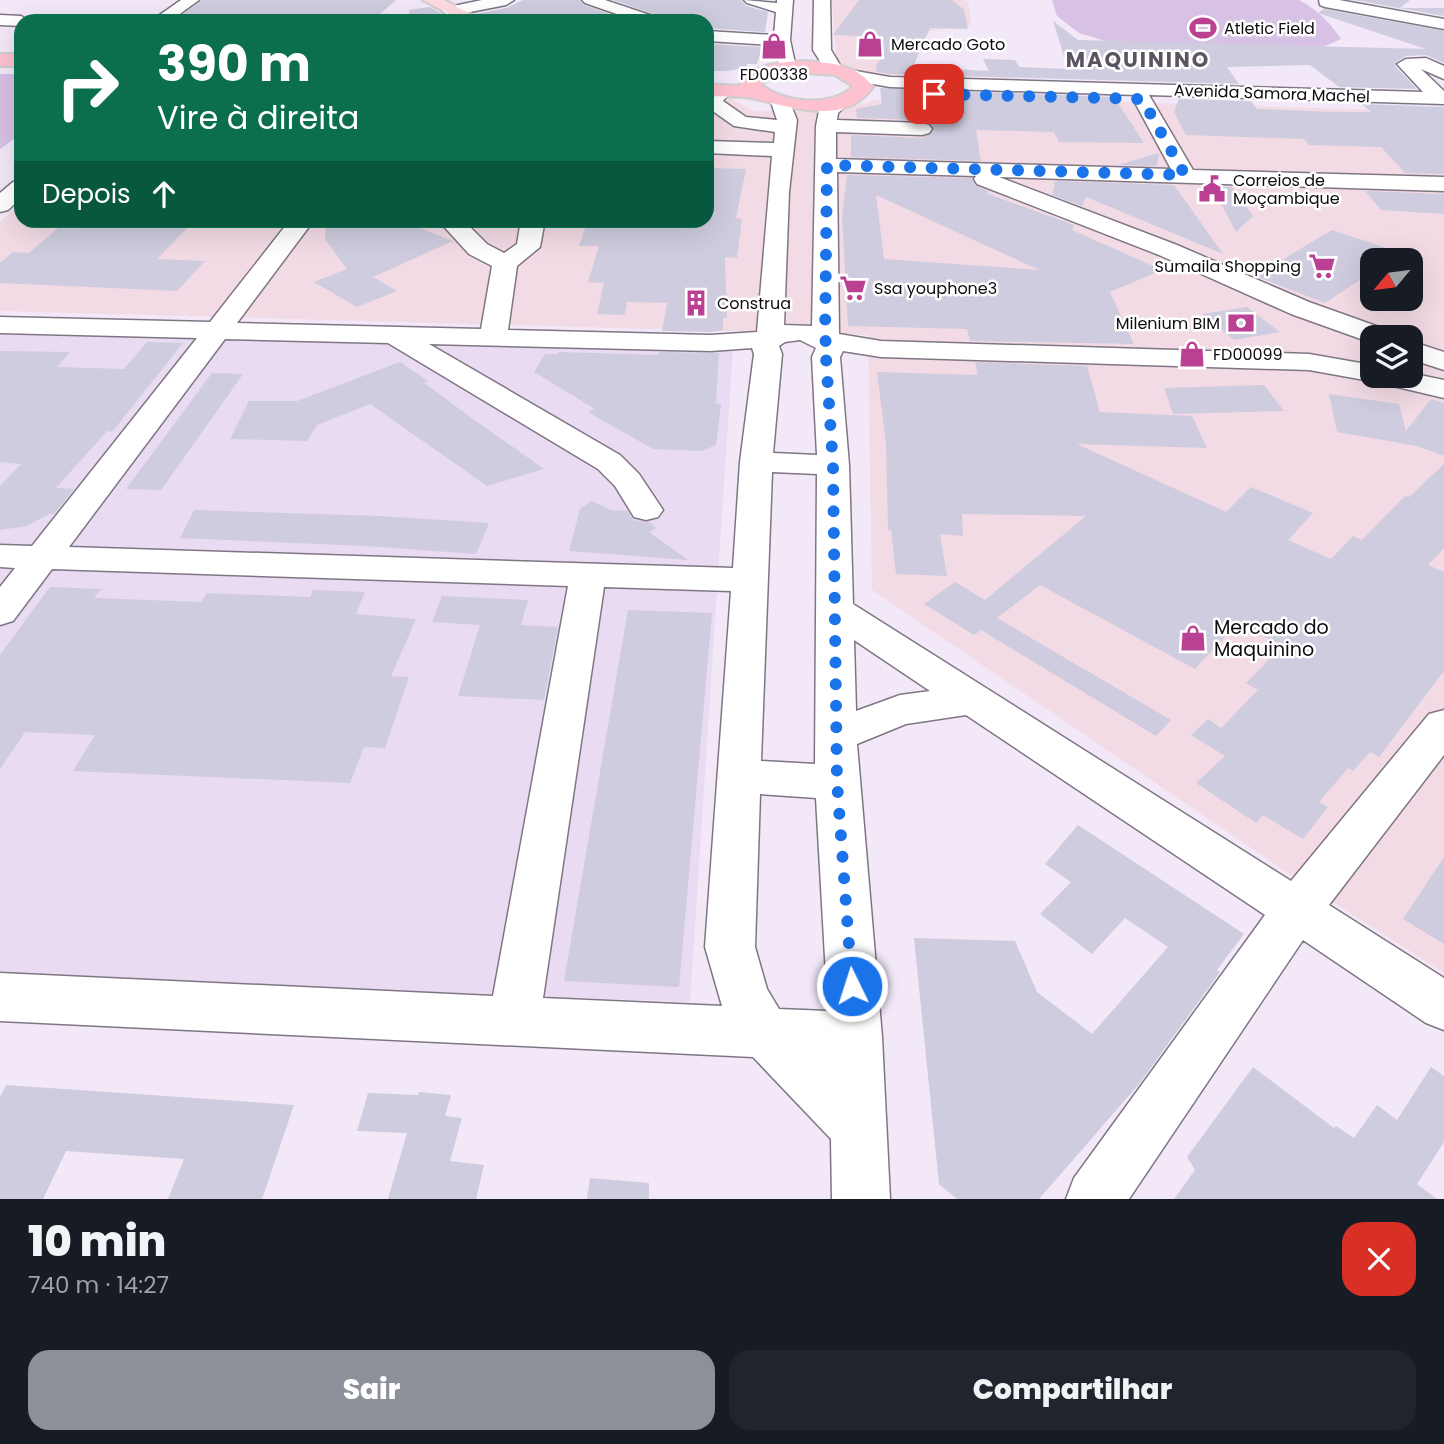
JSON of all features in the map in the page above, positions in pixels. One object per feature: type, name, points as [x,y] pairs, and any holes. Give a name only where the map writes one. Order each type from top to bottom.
[{"type":"highway","points":[[714,86],[755,85],[787,68],[842,72],[859,80],[863,87],[848,99],[817,105],[781,102],[755,85]]},
{"type":"main road","points":[[431,0],[443,14]]},
{"type":"street","points":[[170,14],[191,0]]},
{"type":"street","points":[[456,14],[506,0]]},
{"type":"street","points":[[590,0],[632,14]]},
{"type":"street","points":[[752,0],[797,21],[842,72]]},
{"type":"street","points":[[714,35],[797,21],[822,0]]},
{"type":"street","points":[[1325,2],[1441,19]]},
{"type":"street","points":[[787,68],[797,21]]},
{"type":"street","points":[[1442,101],[1406,64],[1433,65],[1444,75]]},
{"type":"street","name":"Avenida Samora Machel","points":[[842,72],[890,82],[1331,95],[1442,101]]},
{"type":"street","points":[[1259,93],[1263,73]]},
{"type":"street","points":[[1313,76],[1331,95]]},
{"type":"street","name":"Avenida Samora Machel","points":[[848,99],[886,93],[1142,99],[1442,101]]},
{"type":"street","points":[[848,99],[829,111],[826,127],[825,348],[833,466],[837,782],[856,1037],[860,1199]]},
{"type":"street","points":[[1142,99],[1185,175]]},
{"type":"street","points":[[781,102],[787,120],[778,192],[769,346],[756,462],[730,947],[744,998],[766,1034],[858,1127]]},
{"type":"street","points":[[714,103],[783,148]]},
{"type":"street","points":[[826,127],[922,129]]},
{"type":"street","points":[[714,147],[783,148]]},
{"type":"street","points":[[714,163],[783,148]]},
{"type":"street","points":[[827,165],[1444,184]]},
{"type":"street","points":[[965,171],[1168,250],[1300,308],[1360,330]]},
{"type":"street","points":[[1026,171],[1066,210]]},
{"type":"street","points":[[778,192],[827,191]]},
{"type":"street","points":[[0,205],[14,193]]},
{"type":"street","points":[[0,612],[297,228]]},
{"type":"street","points":[[457,228],[478,248],[505,263]]},
{"type":"street","points":[[493,336],[505,263],[528,247],[532,228]]},
{"type":"street","points":[[1300,308],[1322,337],[1359,350]]},
{"type":"street","points":[[0,325],[396,337],[493,336],[769,346]]},
{"type":"street","points":[[396,337],[609,462],[628,481],[646,510]]},
{"type":"street","points":[[1423,340],[1444,338]]},
{"type":"street","points":[[769,346],[779,361],[796,364],[813,363],[825,348]]},
{"type":"street","points":[[825,348],[1309,362],[1360,371]]},
{"type":"street","points":[[1309,362],[1359,350]]},
{"type":"street","points":[[1423,354],[1444,362]]},
{"type":"street","points":[[1423,376],[1444,371]]},
{"type":"street","points":[[1423,385],[1444,390]]},
{"type":"street","points":[[756,462],[833,466]]},
{"type":"street","points":[[0,556],[748,580]]},
{"type":"street","points":[[514,1021],[588,575]]},
{"type":"street","points":[[836,610],[1444,1006]]},
{"type":"street","points":[[836,736],[900,710],[975,699]]},
{"type":"street","points":[[1094,1199],[1297,909],[1444,726]]},
{"type":"street","points":[[738,776],[837,782]]},
{"type":"street","points":[[0,997],[856,1037]]},
{"type":"shaded area","name":"Mercado Goto","points":[[832,0],[964,0],[968,1],[971,25],[907,34],[898,79],[841,69],[836,55]]},
{"type":"shaded area","name":"Atletic Field","points":[[1052,0],[1299,0],[1322,16],[1341,39],[1323,47],[1115,44],[1079,33],[1057,16]]},
{"type":"shaded area","points":[[0,74],[14,74],[14,139],[0,149]]},
{"type":"shaded area","points":[[714,94],[732,99],[752,111],[833,110],[883,99],[1016,99],[1444,112],[1444,973],[1295,878],[872,590],[868,335],[0,311],[0,222],[14,210],[14,228],[714,228]]},
{"type":"shaded area","points":[[0,327],[733,347],[690,1002],[0,975]]},
{"type":"building","points":[[202,0],[396,0],[380,14],[183,14]]},
{"type":"building","points":[[523,0],[579,0],[584,5],[609,14],[475,14],[507,8]]},
{"type":"building","points":[[613,0],[741,0],[746,6],[768,12],[765,32],[714,28],[714,14],[654,14]]},
{"type":"building","points":[[859,0],[952,0],[964,10],[968,29],[930,28],[913,67],[989,71],[983,59],[1015,60],[1019,67],[1068,69],[1053,21],[1078,40],[1426,49],[1318,13],[1324,9],[1444,31],[1444,63],[1426,55],[1406,56],[1396,62],[1395,66],[1417,89],[1339,87],[1310,65],[1227,67],[1239,84],[890,74],[877,72],[876,65],[881,59],[859,58],[858,36],[833,35]]},
{"type":"building","points":[[1354,0],[1410,0],[1400,8],[1444,8],[1444,16]]},
{"type":"building","points":[[430,7],[442,14],[409,14],[409,10]]},
{"type":"building","points":[[714,44],[762,47],[757,64],[747,64],[746,68],[714,71]]},
{"type":"building","points":[[880,88],[1114,97],[1144,143],[1059,142],[1054,132],[976,130],[981,161],[851,157],[851,135],[922,138],[934,131],[931,123],[923,120],[857,118],[856,109],[882,104]]},
{"type":"building","points":[[1179,99],[1251,101],[1257,109],[1336,112],[1372,112],[1361,104],[1444,107],[1444,174],[1405,173],[1381,147],[1309,145],[1304,139],[1186,135],[1174,112]]},
{"type":"building","points":[[1159,153],[1157,166],[1118,165]]},
{"type":"building","points":[[714,168],[746,169],[736,218],[742,219],[737,258],[725,257],[727,318],[723,318],[723,330],[662,331],[667,303],[627,302],[625,315],[597,314],[604,283],[588,282],[599,246],[579,246],[585,228],[714,228]]},
{"type":"building","points":[[847,175],[972,178],[975,185],[988,191],[988,194],[1074,225],[1072,230],[1162,270],[1110,292],[1134,344],[970,341],[967,329],[848,326],[842,217]],"holes":[[[876,195],[1039,270],[884,259]]]},
{"type":"building","points":[[1052,183],[1174,185],[1223,254],[1086,197],[1082,206],[1052,195],[1055,184]]},
{"type":"building","points":[[1212,186],[1232,187],[1253,216],[1236,232]]},
{"type":"building","points":[[1365,191],[1444,194],[1444,214],[1381,210]]},
{"type":"building","points":[[58,228],[187,228],[157,259],[205,261],[177,291],[0,283],[0,263],[13,252],[29,253]]},
{"type":"building","points":[[326,228],[420,228],[453,241],[373,277],[397,291],[357,307],[314,282],[347,269],[325,239]]},
{"type":"building","name":"Sumaila Shopping","points":[[1332,230],[1387,248],[1360,248],[1360,280],[1325,303],[1255,276]]},
{"type":"building","name":"Milenium BIM","points":[[1247,307],[1280,332],[1234,340],[1202,314]]},
{"type":"building","points":[[147,342],[183,343],[112,432],[107,431],[56,488],[74,489],[54,514],[27,526],[0,530],[0,486],[21,464],[0,462],[0,351],[70,352],[57,367],[124,369]]},
{"type":"building","points":[[559,352],[659,355],[659,352],[719,353],[716,403],[721,404],[716,445],[702,451],[653,449],[588,412],[595,409],[534,372],[545,354]]},
{"type":"building","points":[[400,362],[428,381],[424,383],[544,469],[487,486],[370,404],[317,425],[307,441],[230,439],[249,401],[297,401]]},
{"type":"building","points":[[975,362],[1087,366],[1100,412],[1192,416],[1207,448],[1077,444],[1226,512],[1251,487],[1313,513],[1288,540],[1331,559],[1353,536],[1362,540],[1405,496],[1409,497],[1444,464],[1444,548],[1428,565],[1444,572],[1444,671],[1379,757],[1370,752],[1353,771],[1348,768],[1319,802],[1328,807],[1303,839],[1263,815],[1256,823],[1196,783],[1225,756],[1191,735],[1208,719],[1221,728],[1258,690],[1246,683],[1282,646],[1238,623],[1195,669],[1040,585],[997,618],[1171,720],[1156,736],[981,630],[974,635],[924,604],[955,582],[985,600],[1086,516],[962,514],[963,536],[940,534],[947,576],[896,574],[891,530],[888,530],[886,444],[877,372],[978,375]]},
{"type":"building","points":[[212,373],[243,374],[161,490],[126,489]]},
{"type":"building","points":[[1264,385],[1284,411],[1173,414],[1164,388]]},
{"type":"building","points":[[1329,394],[1399,404],[1406,431],[1431,399],[1444,403],[1444,456],[1417,446],[1337,432]]},
{"type":"building","points":[[592,501],[611,510],[628,511],[633,520],[649,522],[656,528],[649,532],[688,560],[569,551],[580,509]]},
{"type":"building","points":[[194,510],[379,516],[489,523],[476,554],[180,538]]},
{"type":"building","points":[[50,587],[101,589],[94,598],[201,602],[207,593],[310,597],[313,590],[365,592],[356,614],[416,619],[391,676],[409,677],[385,748],[364,747],[350,783],[73,771],[95,735],[25,732],[0,769],[0,655]]},
{"type":"building","points":[[442,596],[528,600],[521,625],[558,627],[544,700],[458,696],[480,625],[432,622]]},
{"type":"building","points":[[628,610],[712,613],[679,987],[564,981]]},
{"type":"building","points":[[1078,825],[1244,934],[1217,970],[1220,972],[1139,1084],[1039,1199],[957,1199],[939,1184],[914,938],[1015,941],[1037,992],[1092,1034],[1168,947],[1125,918],[1092,954],[1040,914],[1071,882],[1045,864]]},
{"type":"building","points":[[1444,857],[1444,944],[1403,919]]},
{"type":"building","points":[[1253,1067],[1334,1128],[1336,1126],[1354,1138],[1377,1105],[1397,1120],[1431,1067],[1444,1076],[1444,1142],[1417,1184],[1437,1199],[1174,1199],[1195,1170],[1187,1157]]},
{"type":"building","points":[[6,1085],[294,1105],[262,1199],[168,1199],[184,1159],[66,1151],[43,1199],[0,1199],[0,1097]]},
{"type":"building","points":[[419,1092],[451,1095],[445,1116],[462,1118],[450,1161],[484,1165],[476,1199],[388,1199],[407,1133],[357,1131],[368,1093],[418,1095]]},
{"type":"building","points":[[590,1178],[649,1183],[649,1199],[587,1199]]},
{"type":"place","name":"Atletic Field","points":[[1203,28]]},
{"type":"place","name":"Mercado Goto","points":[[870,44]]},
{"type":"place","name":"FD00338","points":[[774,46]]},
{"type":"place","name":"Correios de Moçambique","points":[[1212,189]]},
{"type":"place","name":"Sumaila Shopping","points":[[1322,266]]},
{"type":"place","name":"Ssa youphone3","points":[[853,288]]},
{"type":"place","name":"Construa","points":[[696,303]]},
{"type":"place","name":"Milenium BIM","points":[[1241,323]]},
{"type":"place","name":"FD00099","points":[[1192,354]]},
{"type":"place","name":"Mercado do Maquinino","points":[[1193,638]]},
{"type":"district","name":"MAQUININO","points":[[1138,60]]},
{"type":"route","points":[[852,986],[837,782],[833,466],[826,357],[830,348],[825,340],[827,165],[965,171],[1185,175],[1142,99],[934,94]]}]
